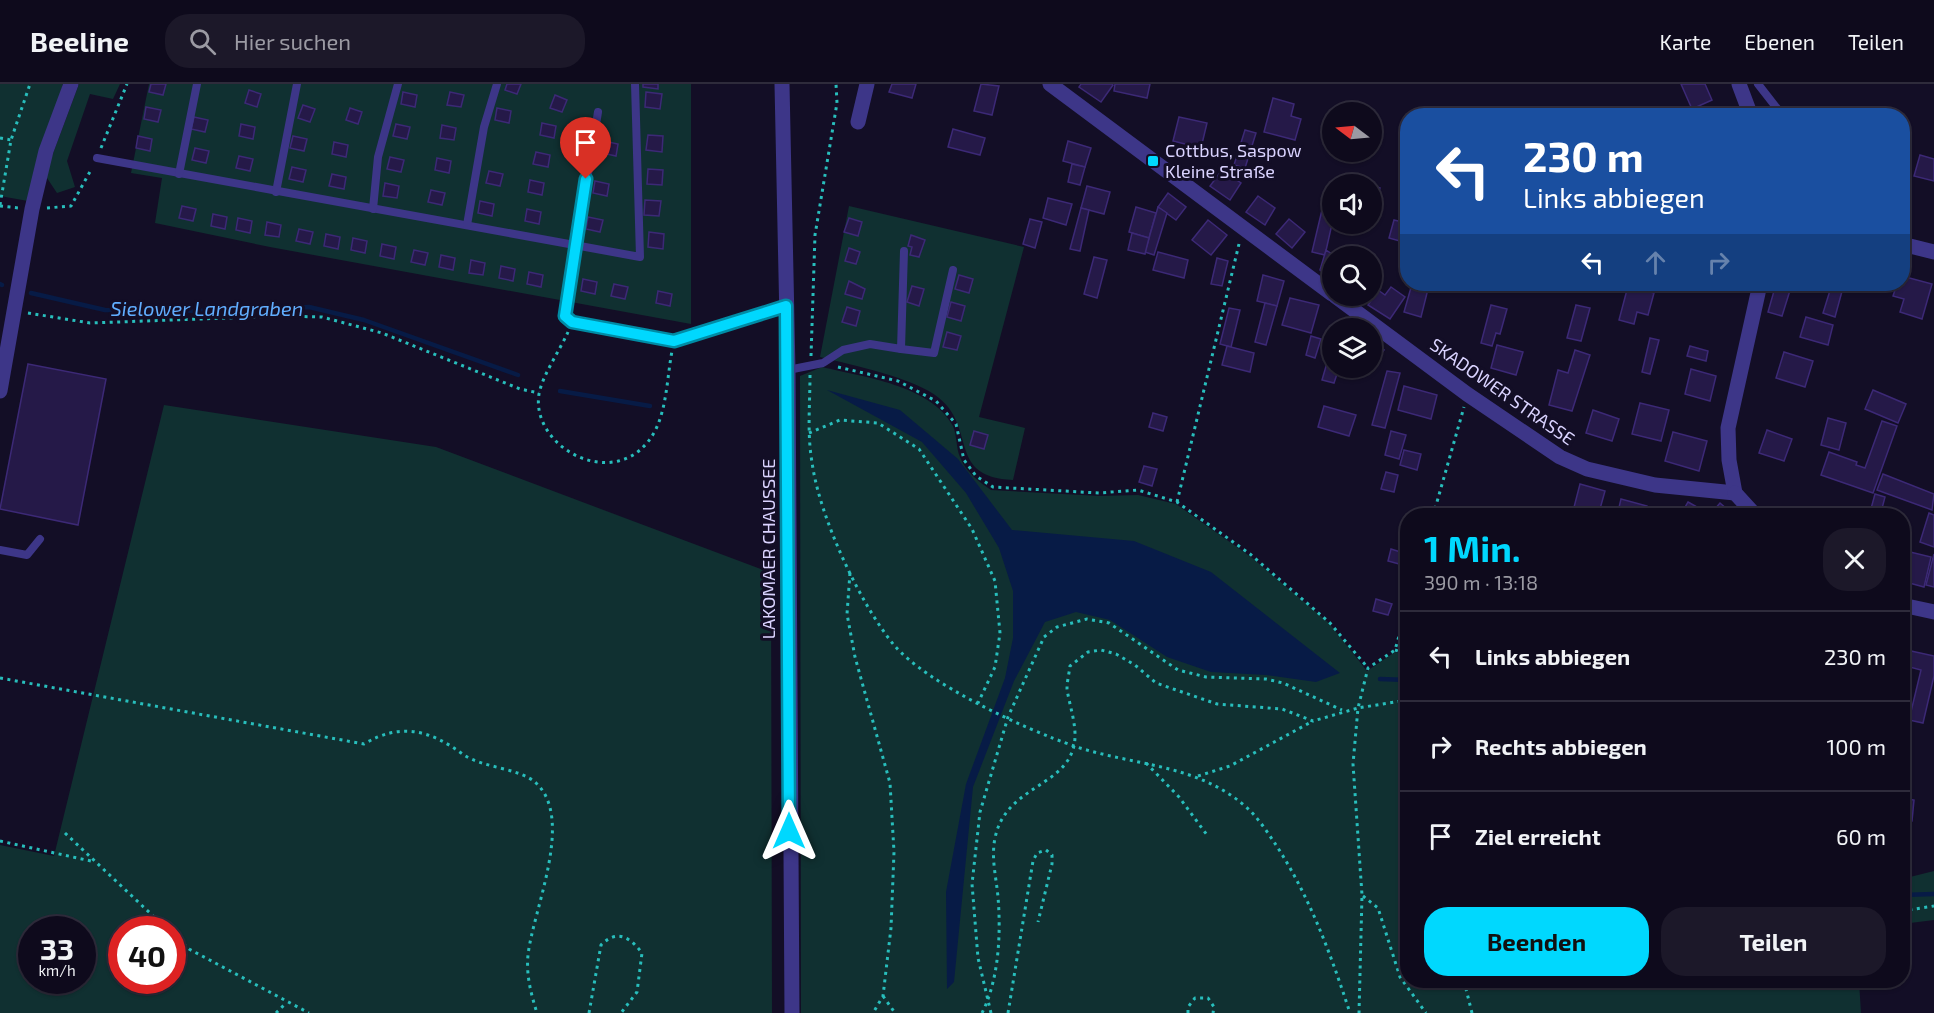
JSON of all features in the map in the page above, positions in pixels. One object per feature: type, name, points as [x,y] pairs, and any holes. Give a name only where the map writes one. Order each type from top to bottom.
[{"type":"street","points":[[0,391],[32,209],[46,151],[71,84]]},
{"type":"street","points":[[858,122],[867,84]]},
{"type":"street","name":"SKADOWER STRASSE","points":[[1050,84],[1322,287]]},
{"type":"street","points":[[1739,84],[1747,108]]},
{"type":"street","name":"LAKOMAER CHAUSSEE","points":[[779,86],[788,370],[792,1013]]},
{"type":"street","points":[[1910,246],[1934,252]]},
{"type":"street","points":[[1748,508],[1735,494],[1729,460],[1728,428],[1758,291]]},
{"type":"street","name":"SKADOWER STRASSE","points":[[1348,306],[1467,394],[1560,457],[1587,470],[1661,486],[1735,494]]},
{"type":"street","points":[[1910,607],[1934,612]]},
{"type":"lane","points":[[179,174],[197,84]]},
{"type":"lane","points":[[276,192],[297,84]]},
{"type":"lane","points":[[373,209],[378,157],[398,84]]},
{"type":"lane","points":[[467,225],[484,127],[498,84]]},
{"type":"lane","points":[[97,158],[640,257],[635,84]]},
{"type":"lane","points":[[1758,84],[1777,108]]},
{"type":"lane","points":[[598,112],[565,316],[572,322],[674,341],[786,306]]},
{"type":"lane","points":[[901,349],[904,251]]},
{"type":"lane","points":[[788,370],[823,363],[843,350],[870,344],[934,353],[953,270]]},
{"type":"lane","points":[[0,550],[27,555],[40,539]]},
{"type":"path","points":[[0,205],[11,140],[30,84]]},
{"type":"path","points":[[836,84],[837,103],[815,235],[810,366],[812,462],[820,501],[850,572],[875,619],[895,646],[924,671],[984,707],[1074,746],[1197,776],[1224,790],[1247,807],[1263,825],[1298,879],[1333,962],[1350,1013]]},
{"type":"path","points":[[0,138],[11,140]]},
{"type":"path","points":[[1177,502],[1243,228]]},
{"type":"path","points":[[14,310],[90,323],[322,317],[382,333],[520,389],[539,393]]},
{"type":"path","points":[[572,322],[539,393],[539,408],[546,429],[566,449],[588,462],[612,464],[637,454],[654,433],[663,411],[674,341]]},
{"type":"path","points":[[823,363],[898,381],[936,401],[956,424],[964,460],[976,476],[993,487],[1099,492],[1138,490],[1177,502],[1250,554],[1322,615],[1368,668]]},
{"type":"path","points":[[1435,508],[1467,394]]},
{"type":"path","points":[[810,433],[840,420],[878,423],[919,449],[972,529],[995,581],[999,633],[995,666],[978,703]]},
{"type":"path","points":[[850,572],[847,614],[855,657],[890,783],[894,852],[891,928],[883,996],[873,1013]]},
{"type":"path","points":[[991,1013],[978,958],[972,884],[980,812],[1008,717],[1044,637],[1057,627],[1087,619],[1109,623],[1178,670],[1206,677],[1266,679],[1283,683],[1344,710]]},
{"type":"path","points":[[1359,1013],[1362,895],[1353,764],[1358,708],[1368,668],[1395,650],[1400,632]]},
{"type":"path","points":[[982,1013],[994,980],[998,898],[993,857],[1000,822],[1017,800],[1063,768],[1074,746],[1074,722],[1067,687],[1070,666],[1088,652],[1101,650],[1116,654],[1135,665],[1156,683],[1179,693],[1217,704],[1282,709],[1312,721]]},
{"type":"path","points":[[1395,650],[1400,652]]},
{"type":"path","points":[[0,678],[364,744],[382,734],[413,731],[442,739],[469,758],[534,781],[546,794],[552,821],[552,845],[528,956],[530,990],[537,1013]]},
{"type":"path","points":[[1197,776],[1230,766],[1312,721],[1344,710],[1400,701]]},
{"type":"path","points":[[1144,762],[1179,797],[1207,835]]},
{"type":"path","points":[[65,833],[153,916]]},
{"type":"path","points":[[0,841],[93,861]]},
{"type":"path","points":[[1008,1013],[1033,861],[1037,853],[1046,850],[1052,855],[1052,864],[1038,922]]},
{"type":"path","points":[[1362,895],[1378,908],[1400,977]]},
{"type":"path","points":[[1910,910],[1934,906]]},
{"type":"path","points":[[589,1013],[602,945],[608,938],[619,935],[628,938],[642,953],[637,992],[621,1013]]},
{"type":"path","points":[[186,946],[286,1003],[309,1013]]},
{"type":"path","points":[[1408,988],[1426,1013]]},
{"type":"path","points":[[1466,988],[1472,1013]]},
{"type":"path","points":[[883,996],[895,1013]]},
{"type":"path","points":[[1188,1013],[1188,1007],[1195,998],[1208,998],[1214,1007],[1213,1013]]},
{"type":"path","points":[[276,1013],[286,1003]]},
{"type":"green space","points":[[0,84],[63,84],[28,201],[0,196]]},
{"type":"green space","points":[[79,84],[120,84],[113,99],[90,94],[67,161],[75,187],[57,193],[45,175]]},
{"type":"green space","points":[[149,84],[691,84],[691,324],[270,247],[155,223],[162,178],[131,173]]},
{"type":"green space","points":[[849,206],[1024,247],[979,417],[1025,428],[1013,480],[992,477],[979,470],[971,461],[950,410],[939,398],[899,378],[820,357]]},
{"type":"green space","points":[[822,367],[895,385],[929,401],[943,412],[953,426],[959,453],[965,467],[991,490],[1100,496],[1138,495],[1176,504],[1251,557],[1329,623],[1367,671],[1395,652],[1400,654],[1400,988],[1859,988],[1861,1013],[801,1013],[800,376]]},
{"type":"green space","points":[[164,405],[436,447],[771,573],[772,1013],[0,1013],[0,845],[54,856]]},
{"type":"green space","points":[[1934,871],[1934,920],[1910,923],[1910,877]]},
{"type":"water","points":[[827,390],[900,410],[958,459],[1012,530],[1134,541],[1211,572],[1340,673],[1316,682],[1266,675],[1211,672],[1167,657],[1110,620],[1076,612],[1045,622],[1014,681],[973,787],[954,982],[947,989],[946,892],[966,784],[1005,678],[1013,638],[1013,591],[999,548],[966,493],[922,442]]},
{"type":"building","points":[[151,84],[166,84],[163,95],[149,92]]},
{"type":"building","points":[[507,84],[521,84],[517,94],[505,90]]},
{"type":"building","points":[[643,84],[658,84],[658,89],[643,87]]},
{"type":"building","points":[[892,84],[916,84],[912,98],[889,92]]},
{"type":"building","points":[[981,84],[999,86],[992,115],[974,111]]},
{"type":"building","points":[[1081,84],[1113,85],[1101,102],[1079,87]]},
{"type":"building","points":[[1115,84],[1150,84],[1147,98],[1114,91]]},
{"type":"building","points":[[1681,84],[1705,84],[1712,100],[1692,108]]},
{"type":"building","points":[[249,90],[261,94],[257,107],[245,103]]},
{"type":"building","points":[[403,92],[417,95],[415,107],[401,104]]},
{"type":"building","points":[[450,92],[464,95],[461,107],[447,105]]},
{"type":"building","points":[[646,92],[662,94],[660,109],[645,107]]},
{"type":"building","points":[[555,95],[567,100],[562,112],[550,108]]},
{"type":"building","points":[[1273,98],[1294,104],[1291,116],[1301,119],[1295,140],[1264,132]]},
{"type":"building","points":[[303,105],[315,109],[310,122],[298,118]]},
{"type":"building","points":[[146,107],[161,110],[158,122],[144,119]]},
{"type":"building","points":[[350,108],[362,112],[358,124],[346,120]]},
{"type":"building","points":[[497,108],[511,111],[509,123],[495,120]]},
{"type":"building","points":[[194,117],[208,120],[205,132],[191,129]]},
{"type":"building","points":[[1179,117],[1207,123],[1201,148],[1173,141]]},
{"type":"building","points":[[542,123],[556,126],[554,138],[540,135]]},
{"type":"building","points":[[241,124],[255,127],[253,139],[239,136]]},
{"type":"building","points":[[396,124],[410,127],[407,139],[393,136]]},
{"type":"building","points":[[442,125],[456,128],[454,140],[440,138]]},
{"type":"building","points":[[953,129],[985,138],[980,155],[948,147]]},
{"type":"building","points":[[1245,130],[1256,133],[1245,168],[1234,165]]},
{"type":"building","points":[[648,135],[663,136],[662,152],[646,150]]},
{"type":"building","points":[[138,136],[152,139],[150,151],[136,148]]},
{"type":"building","points":[[293,136],[307,139],[304,151],[290,148]]},
{"type":"building","points":[[604,141],[618,144],[616,156],[602,153]]},
{"type":"building","points":[[1068,141],[1091,148],[1085,167],[1063,161]]},
{"type":"building","points":[[334,142],[348,145],[346,157],[332,154]]},
{"type":"building","points":[[195,148],[209,151],[206,163],[192,160]]},
{"type":"building","points":[[536,152],[550,155],[548,167],[533,164]]},
{"type":"building","points":[[1920,155],[1934,159],[1934,181],[1914,176]]},
{"type":"building","points":[[239,156],[253,159],[250,171],[236,168]]},
{"type":"building","points":[[390,157],[404,160],[401,172],[387,169]]},
{"type":"building","points":[[437,158],[451,161],[449,173],[435,170]]},
{"type":"building","points":[[1072,164],[1085,167],[1080,185],[1068,182]]},
{"type":"building","points":[[292,167],[306,170],[303,182],[289,179]]},
{"type":"building","points":[[648,169],[663,170],[662,185],[647,184]]},
{"type":"building","points":[[1222,170],[1241,183],[1230,200],[1210,186]]},
{"type":"building","points":[[489,171],[503,174],[500,186],[486,183]]},
{"type":"building","points":[[332,174],[346,177],[344,189],[329,186]]},
{"type":"building","points":[[530,180],[544,183],[542,195],[528,192]]},
{"type":"building","points":[[595,181],[609,184],[607,196],[593,193]]},
{"type":"building","points":[[385,183],[399,186],[397,198],[383,196]]},
{"type":"building","points":[[1087,186],[1110,192],[1104,214],[1081,208]]},
{"type":"building","points":[[431,190],[445,193],[442,205],[428,202]]},
{"type":"building","points":[[1168,193],[1186,207],[1176,220],[1158,207]]},
{"type":"building","points":[[1258,196],[1275,208],[1265,225],[1246,212]]},
{"type":"building","points":[[1048,198],[1072,204],[1066,225],[1043,218]]},
{"type":"building","points":[[645,200],[661,201],[659,216],[644,215]]},
{"type":"building","points":[[480,201],[494,204],[492,216],[478,213]]},
{"type":"building","points":[[182,206],[196,209],[193,221],[179,218]]},
{"type":"building","points":[[1136,207],[1156,213],[1149,238],[1129,232]]},
{"type":"building","points":[[1158,207],[1167,213],[1154,255],[1145,252]]},
{"type":"building","points":[[1081,208],[1089,210],[1080,251],[1070,249]]},
{"type":"building","points":[[527,209],[541,212],[539,224],[525,221]]},
{"type":"building","points":[[1322,210],[1322,234],[1330,234],[1327,246],[1322,246],[1322,254],[1312,252]]},
{"type":"building","points":[[213,214],[227,217],[225,229],[211,226]]},
{"type":"building","points":[[588,217],[603,220],[600,232],[586,229]]},
{"type":"building","points":[[238,218],[252,221],[250,233],[236,230]]},
{"type":"building","points":[[849,218],[862,222],[858,236],[844,232]]},
{"type":"building","points":[[1030,219],[1042,222],[1035,248],[1023,244]]},
{"type":"building","points":[[1289,219],[1305,232],[1292,248],[1276,234]]},
{"type":"building","points":[[1208,220],[1227,235],[1211,255],[1192,240]]},
{"type":"building","points":[[1394,220],[1400,221],[1400,241],[1389,238]]},
{"type":"building","points":[[267,222],[281,225],[279,237],[265,235]]},
{"type":"building","points":[[299,229],[313,232],[310,244],[296,241]]},
{"type":"building","points":[[649,232],[664,234],[663,249],[648,247]]},
{"type":"building","points":[[1132,233],[1149,238],[1145,254],[1128,250]]},
{"type":"building","points":[[326,234],[340,237],[338,249],[324,246]]},
{"type":"building","points":[[911,235],[925,240],[919,257],[910,255],[912,247],[908,246]]},
{"type":"building","points":[[353,238],[367,241],[365,253],[351,250]]},
{"type":"building","points":[[382,244],[396,247],[394,259],[380,256]]},
{"type":"building","points":[[849,248],[860,252],[856,264],[845,261]]},
{"type":"building","points":[[414,250],[428,253],[425,265],[411,262]]},
{"type":"building","points":[[1158,252],[1188,260],[1184,278],[1153,270]]},
{"type":"building","points":[[441,255],[455,258],[453,270],[439,267]]},
{"type":"building","points":[[1094,257],[1107,260],[1097,298],[1084,294]]},
{"type":"building","points":[[1217,258],[1228,261],[1222,286],[1211,284]]},
{"type":"building","points":[[471,260],[485,263],[483,275],[469,273]]},
{"type":"building","points":[[501,266],[515,269],[513,281],[499,278]]},
{"type":"building","points":[[529,272],[543,275],[541,287],[527,284]]},
{"type":"building","points":[[959,275],[973,279],[969,293],[955,289]]},
{"type":"building","points":[[1263,275],[1284,281],[1277,306],[1257,301]]},
{"type":"building","points":[[1910,278],[1932,284],[1922,319],[1900,312],[1904,299],[1893,296],[1895,291],[1910,291]]},
{"type":"building","points":[[583,279],[597,282],[595,294],[581,291]]},
{"type":"building","points":[[849,281],[865,289],[862,299],[845,294]]},
{"type":"building","points":[[614,284],[628,287],[625,299],[611,296]]},
{"type":"building","points":[[912,286],[924,289],[919,306],[907,302]]},
{"type":"building","points":[[1391,287],[1405,297],[1390,319],[1370,306],[1382,306],[1382,293],[1385,295]]},
{"type":"building","points":[[658,291],[672,294],[670,306],[656,303]]},
{"type":"building","points":[[1410,291],[1428,291],[1421,317],[1404,312]]},
{"type":"building","points":[[1627,291],[1654,293],[1648,315],[1637,312],[1634,324],[1619,320]]},
{"type":"building","points":[[1774,291],[1790,291],[1782,316],[1768,312]]},
{"type":"building","points":[[1830,291],[1842,291],[1835,317],[1823,313]]},
{"type":"building","points":[[1290,298],[1319,305],[1311,333],[1282,325]]},
{"type":"building","points":[[951,302],[965,306],[961,321],[947,317]]},
{"type":"building","points":[[1265,303],[1277,306],[1266,345],[1255,342]]},
{"type":"building","points":[[1491,305],[1507,309],[1500,334],[1496,333],[1492,346],[1481,343]]},
{"type":"building","points":[[1576,305],[1590,308],[1581,341],[1567,338]]},
{"type":"building","points":[[847,307],[860,311],[856,326],[842,322]]},
{"type":"building","points":[[1229,308],[1240,310],[1231,347],[1220,344]]},
{"type":"building","points":[[1806,317],[1833,325],[1828,345],[1800,337]]},
{"type":"building","points":[[947,332],[961,336],[957,350],[943,347]]},
{"type":"building","points":[[1311,336],[1321,339],[1315,358],[1306,355]]},
{"type":"building","points":[[1650,338],[1659,340],[1650,374],[1642,372]]},
{"type":"building","points":[[1497,345],[1523,352],[1516,375],[1491,368]]},
{"type":"building","points":[[1227,346],[1254,353],[1250,372],[1222,365]]},
{"type":"building","points":[[1690,346],[1708,351],[1706,361],[1687,356]]},
{"type":"building","points":[[1575,350],[1590,355],[1572,411],[1549,405],[1558,370],[1568,373]]},
{"type":"building","points":[[1784,352],[1813,361],[1805,387],[1776,378]]},
{"type":"building","points":[[28,364],[106,379],[78,525],[0,509]]},
{"type":"building","points":[[1691,369],[1716,376],[1710,401],[1685,394]]},
{"type":"building","points":[[1387,371],[1400,373],[1385,428],[1372,425]]},
{"type":"building","points":[[1323,378],[1336,378],[1334,383],[1322,380]]},
{"type":"building","points":[[1404,386],[1437,395],[1431,419],[1398,410]]},
{"type":"building","points":[[1873,390],[1906,404],[1898,423],[1865,409]]},
{"type":"building","points":[[1640,403],[1669,410],[1661,441],[1632,434]]},
{"type":"building","points":[[1324,406],[1356,415],[1349,436],[1318,427]]},
{"type":"building","points":[[1593,410],[1619,419],[1612,441],[1586,433]]},
{"type":"building","points":[[1153,413],[1167,417],[1163,431],[1149,427]]},
{"type":"building","points":[[1828,418],[1846,423],[1839,450],[1821,445]]},
{"type":"building","points":[[1882,421],[1897,426],[1873,493],[1821,475],[1829,452],[1857,462],[1856,465],[1865,468]]},
{"type":"building","points":[[1767,430],[1792,439],[1784,461],[1759,453]]},
{"type":"building","points":[[974,431],[988,435],[984,449],[970,445]]},
{"type":"building","points":[[1391,431],[1406,435],[1399,459],[1385,455]]},
{"type":"building","points":[[1673,432],[1707,441],[1699,471],[1665,461]]},
{"type":"building","points":[[1404,450],[1421,454],[1417,470],[1400,465]]},
{"type":"building","points":[[1144,466],[1157,469],[1152,486],[1139,482]]},
{"type":"building","points":[[1386,472],[1398,475],[1394,492],[1381,489]]},
{"type":"building","points":[[1883,474],[1934,494],[1932,510],[1877,490]]},
{"type":"building","points":[[1580,484],[1605,491],[1600,508],[1574,508]]},
{"type":"building","points":[[1875,494],[1885,497],[1882,508],[1871,508]]},
{"type":"building","points":[[1621,499],[1647,506],[1647,508],[1619,508]]},
{"type":"building","points":[[1688,502],[1699,508],[1685,508]]},
{"type":"building","points":[[1720,503],[1726,508],[1716,508]]},
{"type":"building","points":[[1929,513],[1934,515],[1934,547],[1920,542]]},
{"type":"building","points":[[1391,549],[1400,552],[1400,564],[1388,561]]},
{"type":"building","points":[[1910,552],[1931,557],[1924,587],[1910,583]]},
{"type":"building","points":[[1934,554],[1934,587],[1926,585]]},
{"type":"building","points":[[1376,599],[1392,604],[1388,615],[1373,611]]},
{"type":"building","points":[[1910,651],[1934,656],[1934,676],[1923,723],[1910,720],[1921,670],[1910,667]]},
{"type":"building","points":[[1910,799],[1914,800],[1912,821],[1910,821]]},
{"type":"waterway","name":"Sielower Landgraben","points":[[31,293],[105,310],[227,311],[309,307],[364,320],[518,375]]},
{"type":"waterway","points":[[560,391],[650,406]]},
{"type":"waterway","points":[[1380,679],[1400,680]]},
{"type":"waterway","points":[[1910,895],[1934,894]]},
{"type":"place","name":"Cottbus, Saspow Kleine Straße","points":[[1153,161]]},
{"type":"route","points":[[586,179],[565,316],[572,322],[674,341],[786,306],[789,831]]}]
